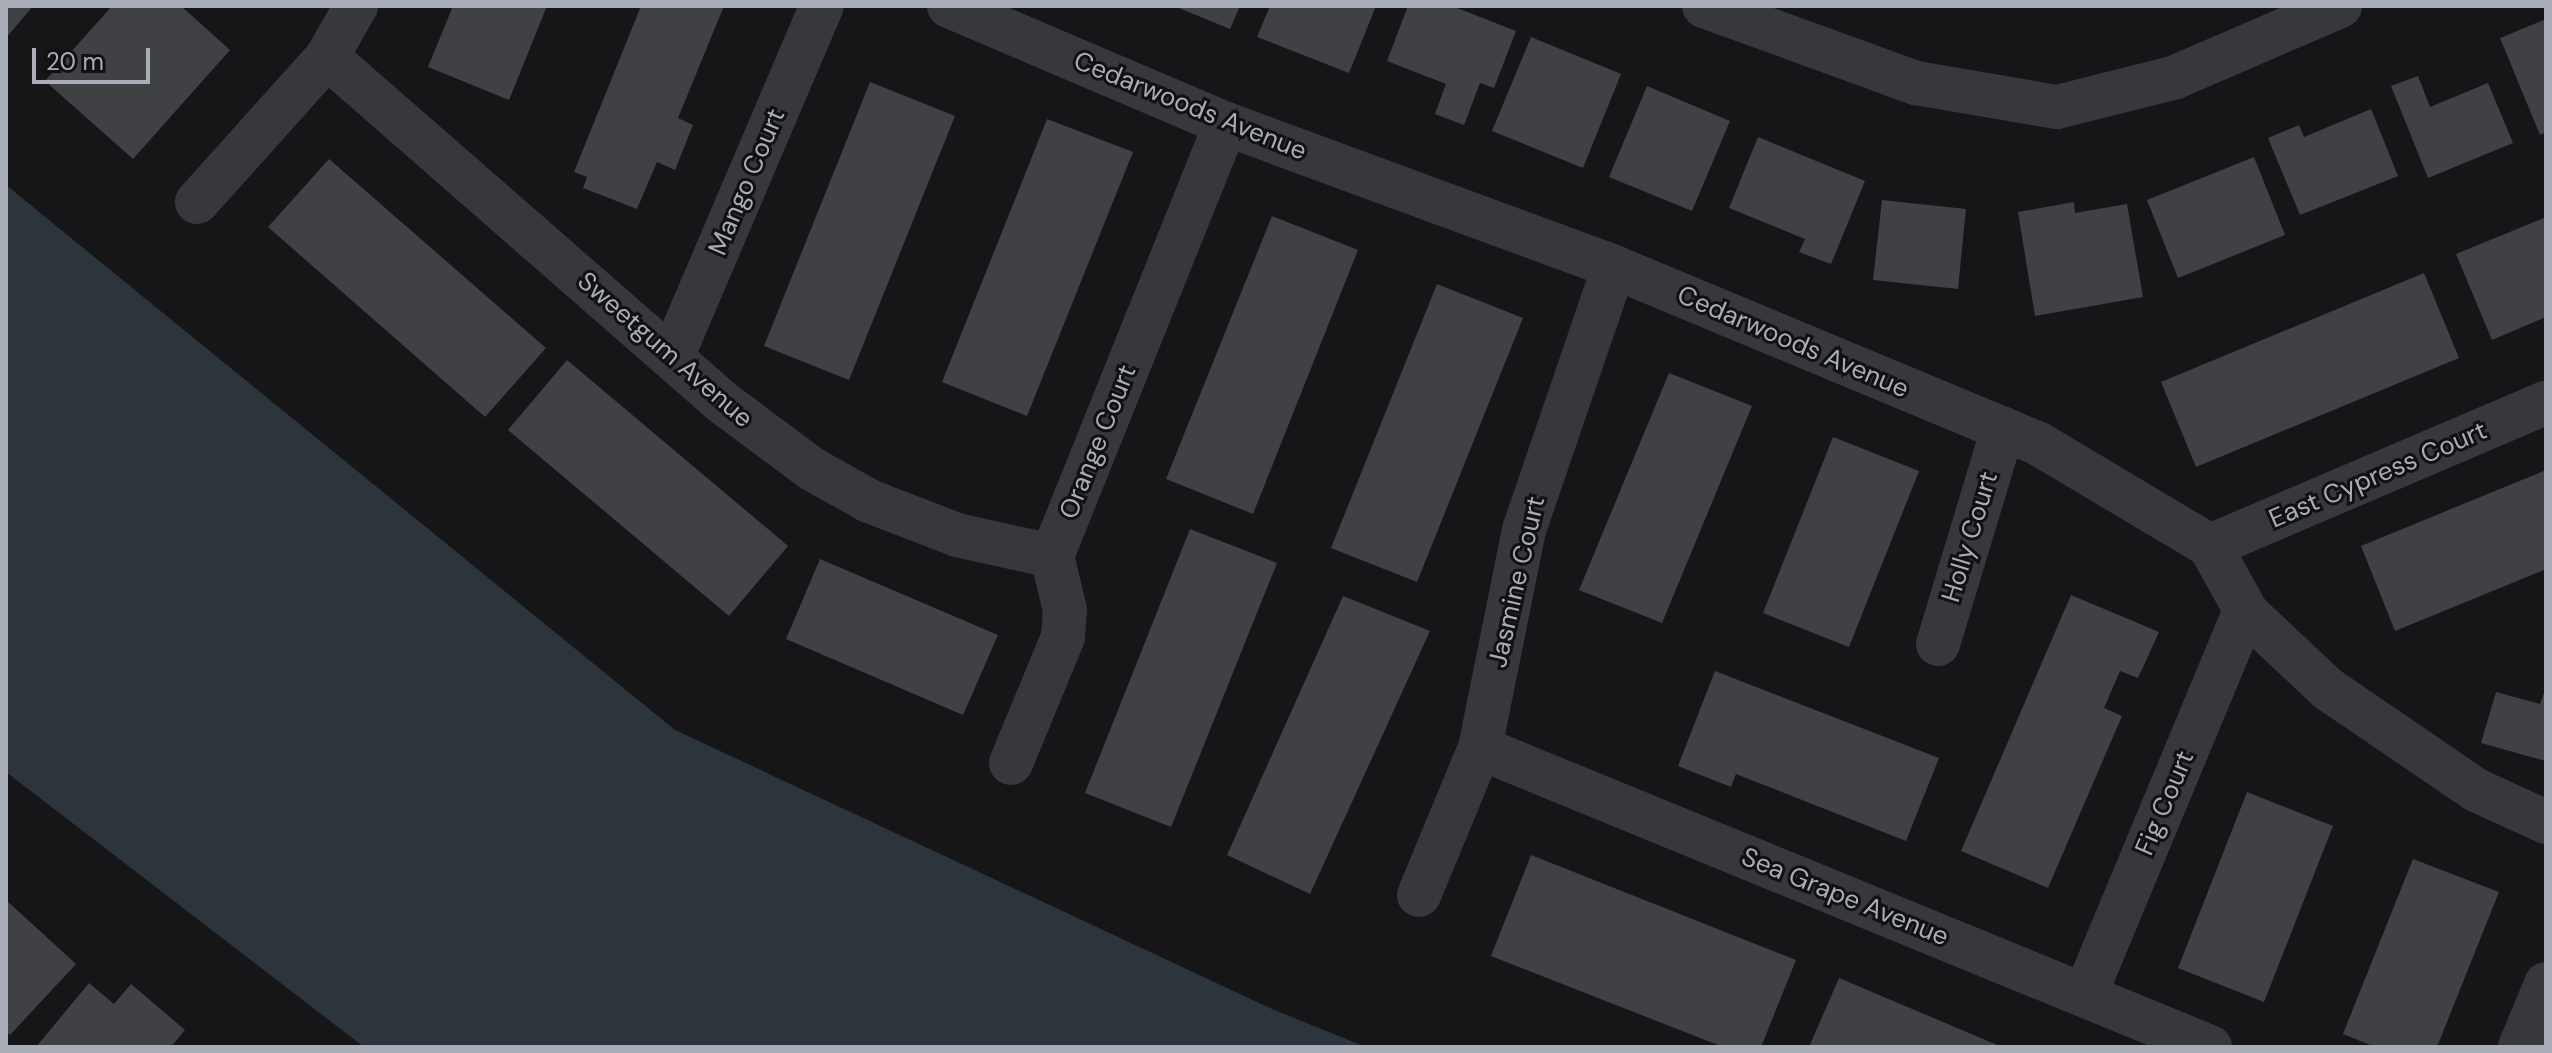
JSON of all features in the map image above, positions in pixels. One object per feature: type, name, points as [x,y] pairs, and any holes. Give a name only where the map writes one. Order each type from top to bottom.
[{"type":"street","points":[[197,202],[327,57],[356,6]]},
{"type":"street","name":"Mango Court","points":[[672,357],[822,6]]},
{"type":"street","name":"Cedarwoods Avenue","points":[[949,6],[1226,124],[1614,267],[2039,444],[2210,546]]},
{"type":"street","points":[[1704,6],[1916,83],[2057,107],[2173,78],[2340,6]]},
{"type":"street","name":"Sweetgum Avenue","points":[[327,57],[765,436],[869,501],[957,535],[1052,556]]},
{"type":"street","name":"Orange Court","points":[[1052,556],[1226,124]]},
{"type":"street","name":"Jasmine Court","points":[[1419,895],[1480,748],[1524,530],[1614,267]]},
{"type":"street","name":"East Cypress Court","points":[[2210,546],[2546,403]]},
{"type":"street","name":"Holly Court","points":[[1938,644],[2003,429]]},
{"type":"street","points":[[2210,546],[2245,610],[2328,689],[2476,790],[2546,822]]},
{"type":"street","points":[[1011,763],[1063,637],[1065,610],[1052,556]]},
{"type":"street","name":"Fig Court","points":[[2085,995],[2245,610]]},
{"type":"street","name":"Sea Grape Avenue","points":[[1480,748],[2210,1047]]},
{"type":"street","points":[[2520,1047],[2546,984]]},
{"type":"shaded area","points":[[6,185],[675,730],[1272,1009],[1366,1047],[364,1047],[6,772]]},
{"type":"building","points":[[6,6],[33,6],[6,38]]},
{"type":"building","points":[[112,6],[181,6],[230,50],[133,159],[45,81]]},
{"type":"building","points":[[453,6],[547,6],[509,100],[428,67]]},
{"type":"building","points":[[641,6],[724,6],[678,118],[693,125],[675,170],[657,162],[637,209],[583,188],[587,177],[574,172]]},
{"type":"building","points":[[1174,6],[1240,6],[1230,29]]},
{"type":"building","points":[[1270,6],[1376,6],[1349,73],[1257,37]]},
{"type":"building","points":[[1408,6],[1452,6],[1516,31],[1494,88],[1480,83],[1464,125],[1435,114],[1446,84],[1387,61]]},
{"type":"building","points":[[2546,19],[2546,132],[2540,135],[2500,38]]},
{"type":"building","points":[[1531,37],[1621,74],[1583,168],[1492,131]]},
{"type":"building","points":[[2418,76],[2430,107],[2488,83],[2513,143],[2428,178],[2391,86]]},
{"type":"building","points":[[870,82],[955,116],[849,380],[764,346]]},
{"type":"building","points":[[1647,86],[1730,121],[1692,211],[1609,177]]},
{"type":"building","points":[[2371,109],[2398,176],[2300,215],[2268,138],[2299,125],[2304,137]]},
{"type":"building","points":[[1047,119],[1133,152],[1027,416],[942,382]]},
{"type":"building","points":[[1758,137],[1865,181],[1831,264],[1799,252],[1805,239],[1729,208]]},
{"type":"building","points":[[2254,157],[2285,235],[2178,278],[2147,200]]},
{"type":"building","points":[[329,159],[546,348],[485,417],[268,227]]},
{"type":"building","points":[[1882,200],[1966,209],[1958,289],[1873,280]]},
{"type":"building","points":[[2074,202],[2075,213],[2127,204],[2143,297],[2035,316],[2018,212]]},
{"type":"building","points":[[1272,216],[1358,250],[1253,514],[1166,479]]},
{"type":"building","points":[[2546,217],[2546,317],[2492,340],[2456,254]]},
{"type":"building","points":[[2424,273],[2459,358],[2196,467],[2161,382]]},
{"type":"building","points":[[1437,284],[1523,318],[1417,582],[1331,548]]},
{"type":"building","points":[[567,360],[788,546],[729,616],[508,430]]},
{"type":"building","points":[[1669,373],[1752,406],[1662,623],[1579,590]]},
{"type":"building","points":[[1833,437],[1919,471],[1849,647],[1763,613]]},
{"type":"building","points":[[2546,470],[2546,569],[2395,631],[2361,546]]},
{"type":"building","points":[[1190,529],[1277,563],[1171,827],[1085,793]]},
{"type":"building","points":[[820,559],[998,635],[963,715],[786,639]]},
{"type":"building","points":[[2071,595],[2159,632],[2138,678],[2120,671],[2104,708],[2122,716],[2048,888],[1961,851]]},
{"type":"building","points":[[1343,596],[1430,631],[1310,894],[1227,855]]},
{"type":"building","points":[[1715,671],[1939,758],[1906,841],[1736,774],[1731,787],[1678,766]]},
{"type":"building","points":[[2546,687],[2546,761],[2481,743],[2496,692],[2540,704]]},
{"type":"building","points":[[2247,792],[2333,826],[2264,1002],[2178,968]]},
{"type":"building","points":[[1531,855],[1796,960],[1761,1047],[1723,1047],[1491,956]]},
{"type":"building","points":[[2413,859],[2499,892],[2437,1047],[2375,1047],[2343,1034]]},
{"type":"building","points":[[6,900],[76,964],[10,1035],[6,1032]]},
{"type":"building","points":[[1839,978],[2002,1047],[1809,1047]]},
{"type":"building","points":[[89,983],[114,1004],[131,984],[185,1030],[171,1047],[36,1047]]}]
